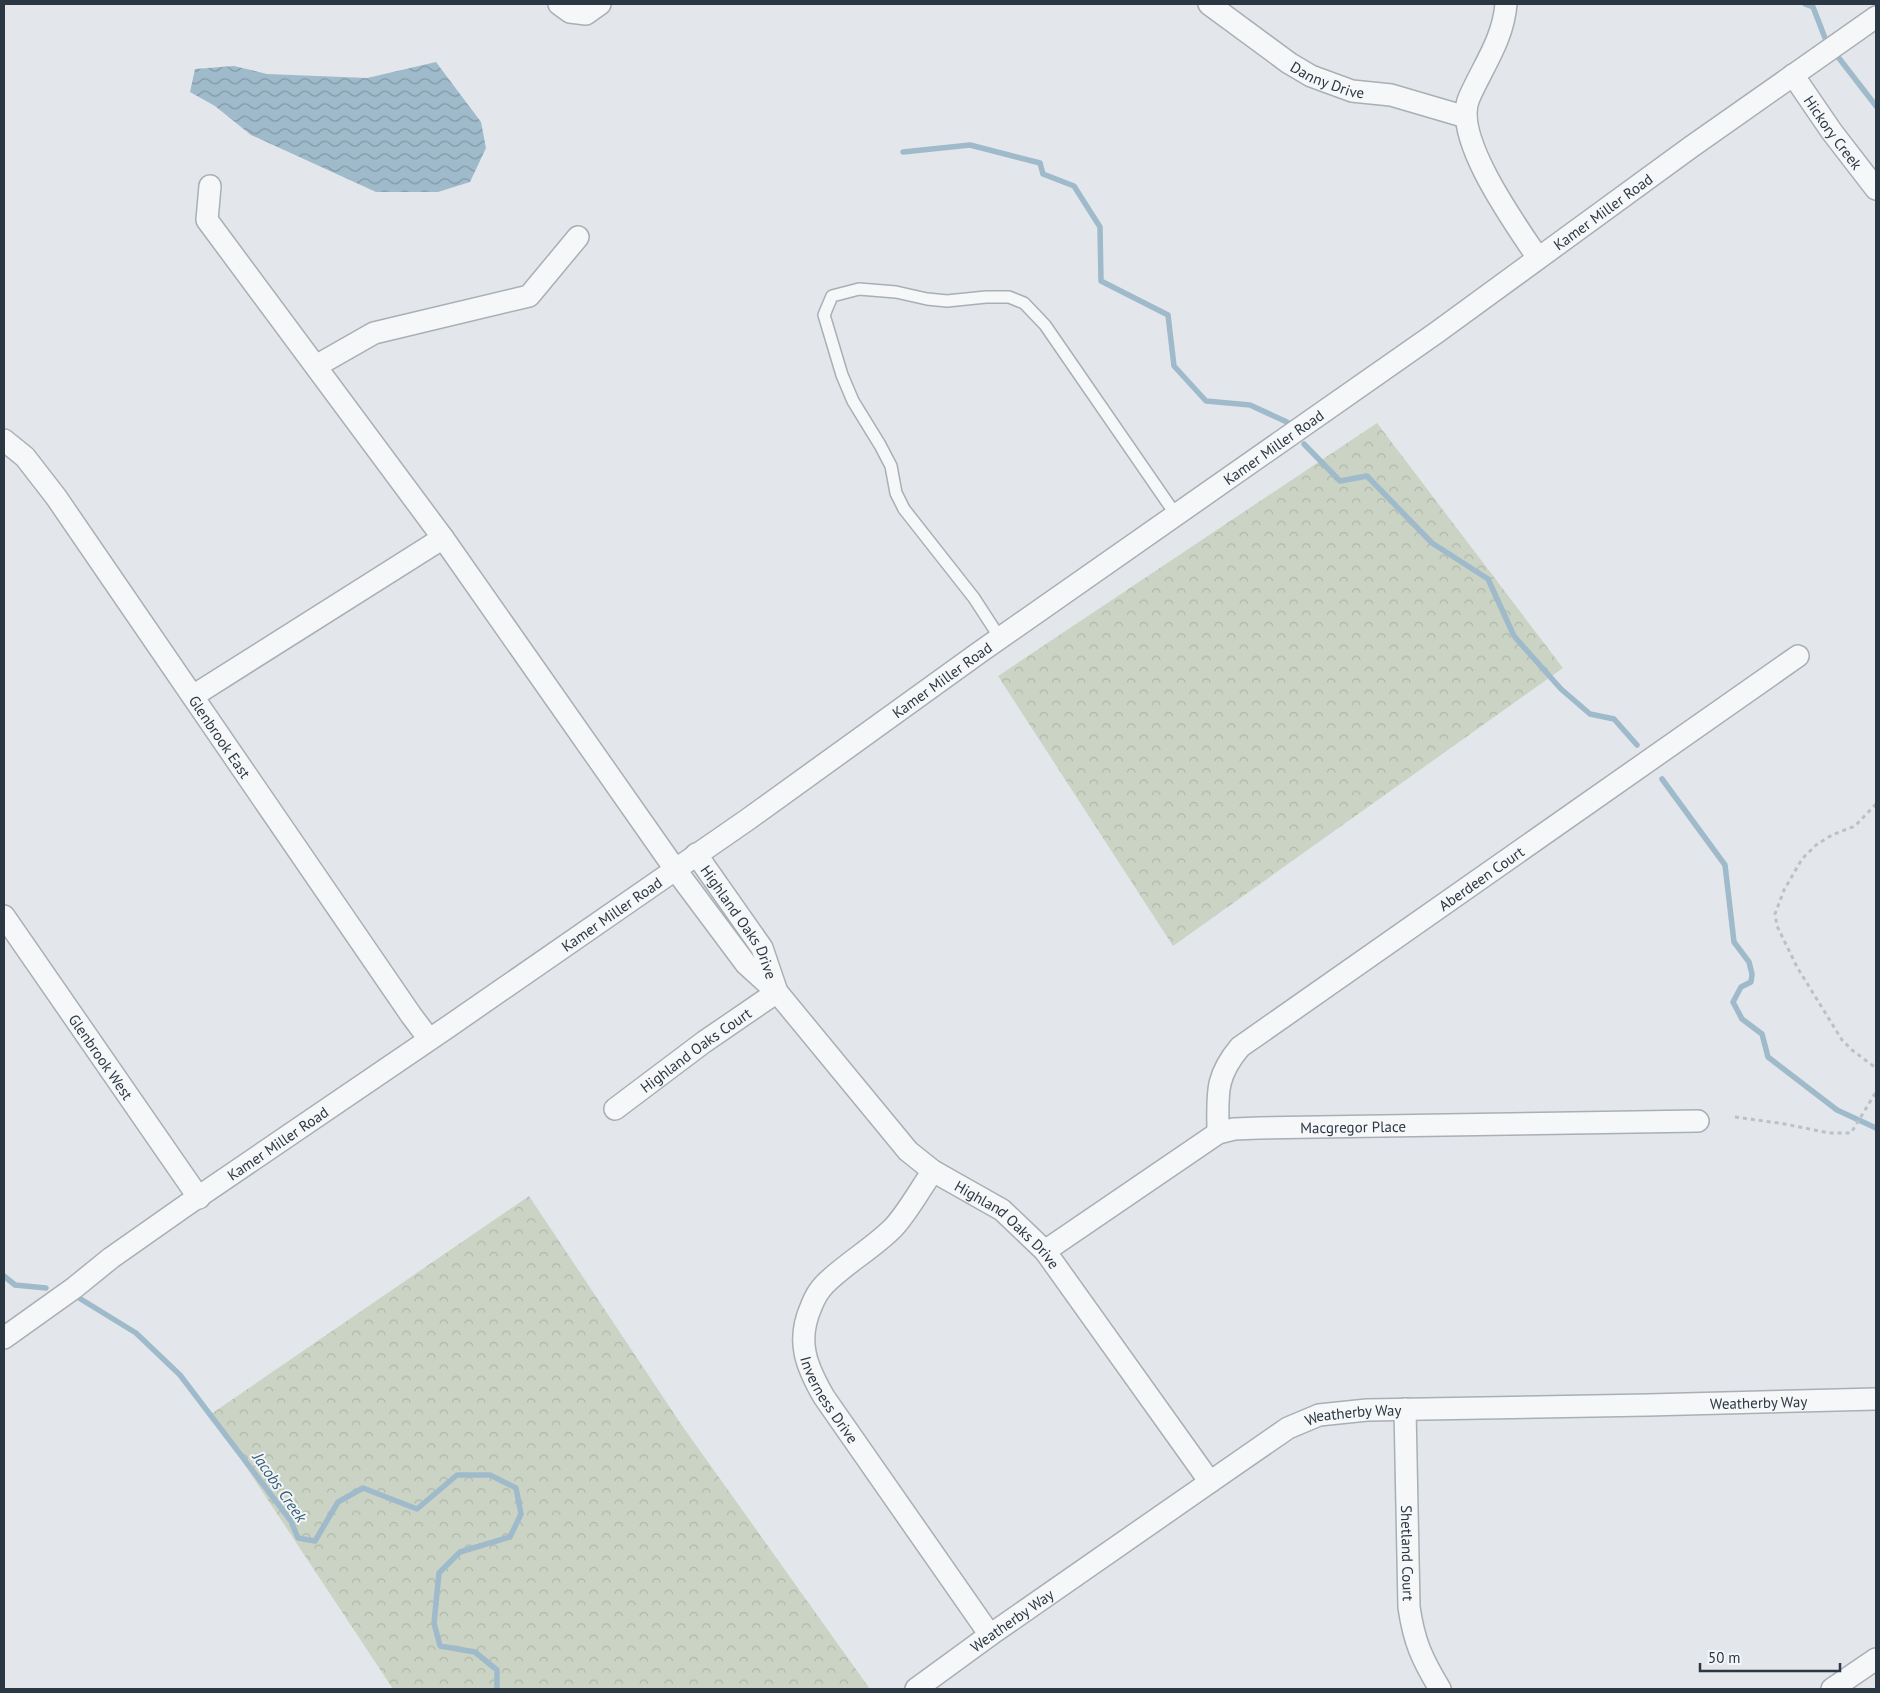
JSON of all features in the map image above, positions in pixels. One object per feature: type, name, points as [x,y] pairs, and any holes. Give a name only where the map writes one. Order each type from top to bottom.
[{"type":"street","points":[[559,4],[570,12],[586,14],[600,4]]},
{"type":"street","name":"Danny Drive","points":[[1209,4],[1289,63],[1310,76],[1352,90],[1391,95],[1466,117]]},
{"type":"street","points":[[1506,4],[1501,33],[1468,100],[1466,117],[1472,144],[1484,170],[1538,258]]},
{"type":"street","name":"Kamer Miller Road","points":[[4,1338],[74,1288],[111,1258],[675,869],[1000,638],[1436,333],[1876,17]]},
{"type":"street","name":"Hickory Creek","points":[[1793,75],[1832,132],[1876,190]]},
{"type":"street","name":"Highland Oaks Drive","points":[[210,186],[208,220],[443,538],[675,869],[746,964],[777,992],[908,1151],[933,1171],[1002,1210],[1045,1251],[1210,1482]]},
{"type":"street","points":[[316,366],[374,333],[529,296],[578,237]]},
{"type":"street","name":"Glenbrook East","points":[[4,440],[25,457],[56,497],[298,852],[429,1039]]},
{"type":"street","points":[[193,696],[443,538]]},
{"type":"street","name":"Aberdeen Court","points":[[1218,1133],[1220,1078],[1228,1062],[1240,1047],[1798,656]]},
{"type":"street","name":"Highland Oaks Drive","points":[[696,854],[762,948],[777,992]]},
{"type":"street","name":"Glenbrook West","points":[[4,916],[199,1198]]},
{"type":"street","name":"Highland Oaks Court","points":[[614,1109],[704,1042],[777,992]]},
{"type":"street","name":"Macgregor Place","points":[[1045,1251],[1218,1133],[1234,1129],[1698,1121]]},
{"type":"street","name":"Inverness Drive","points":[[933,1171],[894,1226],[868,1251],[823,1285],[806,1317],[803,1334],[804,1350],[808,1366],[824,1397],[990,1635]]},
{"type":"street","name":"Weatherby Way","points":[[916,1689],[990,1635],[1288,1428],[1319,1415],[1351,1411],[1405,1409],[1648,1405],[1876,1398]]},
{"type":"street","name":"Shetland Court","points":[[1405,1409],[1409,1607],[1412,1629],[1418,1650],[1440,1689]]},
{"type":"street","points":[[1832,1689],[1876,1659]]},
{"type":"lane","points":[[1000,638],[974,598],[904,509],[896,493],[891,466],[852,401],[842,375],[824,315],[832,296],[859,289],[896,292],[927,299],[1009,297],[1024,303],[1045,325],[1176,515]]},
{"type":"path","points":[[1876,804],[1855,826],[1832,834],[1816,845],[1802,859],[1784,890],[1775,914],[1777,926],[1797,967],[1842,1040],[1876,1068]]},
{"type":"path","points":[[1735,1117],[1830,1133],[1851,1133],[1876,1092]]},
{"type":"green space","points":[[1377,423],[1563,668],[1173,946],[998,676]]},
{"type":"green space","points":[[529,1196],[683,1427],[870,1689],[393,1689],[211,1414]]},
{"type":"water","points":[[436,62],[481,122],[486,148],[470,182],[438,192],[376,192],[251,135],[215,106],[190,92],[195,69],[234,66],[267,74],[367,78]]},
{"type":"waterway","points":[[1805,4],[1813,7],[1825,38]]},
{"type":"waterway","points":[[1835,53],[1876,106]]},
{"type":"waterway","points":[[903,152],[970,145],[1040,163],[1043,174],[1074,186],[1100,227],[1101,281],[1168,315],[1174,366],[1206,401],[1250,405],[1287,422]]},
{"type":"waterway","points":[[1304,444],[1340,481],[1367,476],[1432,543],[1488,579],[1514,636],[1561,689],[1590,714],[1614,719],[1637,745]]},
{"type":"waterway","points":[[1662,779],[1725,865],[1734,942],[1749,962],[1752,974],[1751,982],[1741,987],[1733,1002],[1742,1019],[1762,1034],[1768,1057],[1837,1110],[1876,1128]]},
{"type":"waterway","name":"Jacobs Creek","points":[[4,1276],[15,1285],[46,1288]]},
{"type":"waterway","name":"Jacobs Creek","points":[[79,1298],[136,1333],[180,1375],[291,1521],[298,1538],[315,1541],[338,1502],[363,1488],[417,1509],[457,1475],[490,1475],[516,1488],[521,1514],[510,1537],[460,1552],[439,1573],[434,1623],[440,1646],[475,1652],[497,1670],[497,1689]]}]
